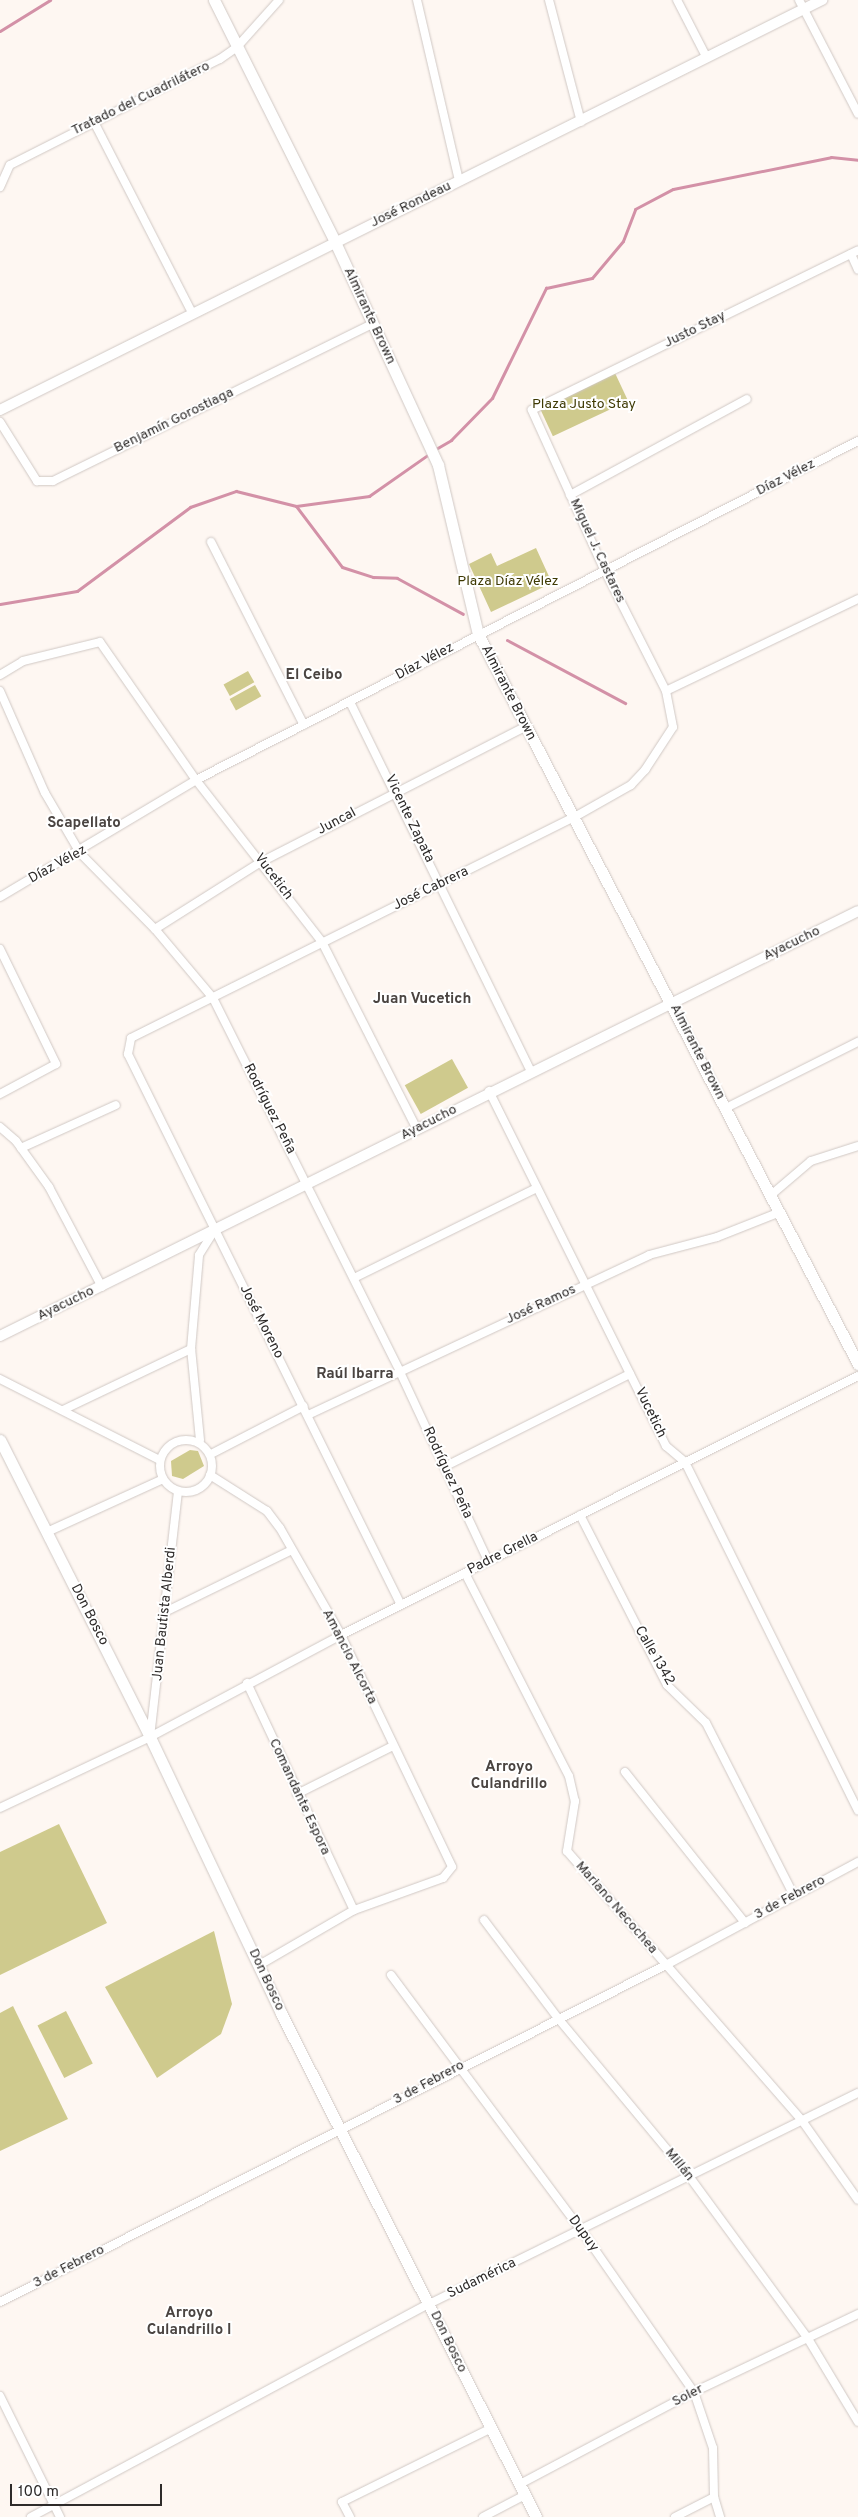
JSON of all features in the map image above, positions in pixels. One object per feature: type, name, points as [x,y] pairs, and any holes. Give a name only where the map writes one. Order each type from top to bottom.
[{"type":"main road","name":"Almirante Brown","points":[[214,0],[335,242],[438,465],[478,634],[571,819],[673,1004],[858,1364]]},
{"type":"main road","name":"Don Bosco","points":[[0,1440],[150,1737],[259,1964],[490,2429],[536,2517]]},
{"type":"street","name":"Tratado del Cuadrilátero","points":[[0,187],[10,165],[237,47],[279,0]]},
{"type":"street","points":[[417,0],[459,181]]},
{"type":"street","points":[[549,0],[581,122]]},
{"type":"street","points":[[677,0],[707,58]]},
{"type":"street","name":"José Rondeau","points":[[0,410],[335,242],[581,122],[707,58],[801,5],[822,0]]},
{"type":"street","points":[[801,5],[858,114]]},
{"type":"street","points":[[94,122],[192,314]]},
{"type":"street","points":[[854,252],[858,270]]},
{"type":"street","name":"Justo Stay","points":[[532,410],[854,252]]},
{"type":"street","name":"Benjamín Gorostiaga","points":[[0,422],[37,481],[53,481],[372,324]]},
{"type":"street","points":[[570,494],[747,399]]},
{"type":"street","name":"Miguel J. Castares","points":[[532,410],[604,569],[666,691]]},
{"type":"street","name":"Díaz Vélez","points":[[0,897],[80,853],[196,780],[604,569],[858,441]]},
{"type":"street","points":[[211,542],[304,725]]},
{"type":"street","points":[[666,691],[858,599]]},
{"type":"street","name":"Vucetich","points":[[0,675],[23,661],[100,642],[196,780],[322,942],[417,1129]]},
{"type":"street","name":"José Cabrera","points":[[131,1038],[322,942],[442,885],[571,819],[630,785],[666,743],[673,727],[666,691]]},
{"type":"street","name":"Rodríguez Peña","points":[[0,692],[46,793],[80,853],[155,929],[213,998],[400,1372],[488,1561]]},
{"type":"street","name":"Vicente Zapata","points":[[350,702],[442,885],[532,1073]]},
{"type":"street","name":"Juncal","points":[[155,929],[261,862],[395,791],[525,726]]},
{"type":"street","name":"Ayacucho","points":[[0,1336],[214,1232],[490,1091],[532,1073],[858,911]]},
{"type":"street","points":[[0,949],[56,1064],[0,1094]]},
{"type":"street","name":"José Moreno","points":[[131,1038],[128,1054],[214,1232],[304,1406],[401,1605]]},
{"type":"street","points":[[726,1108],[858,1042]]},
{"type":"street","name":"Vucetich","points":[[490,1091],[666,1446],[684,1462],[858,1810]]},
{"type":"street","points":[[22,1148],[116,1105]]},
{"type":"street","points":[[0,1127],[22,1148],[49,1187],[102,1287]]},
{"type":"street","points":[[771,1195],[811,1161],[858,1146]]},
{"type":"street","points":[[354,1278],[538,1188]]},
{"type":"street","name":"José Ramos","points":[[308,1415],[650,1255],[717,1237],[780,1212]]},
{"type":"street","points":[[213,1453],[200,1440],[191,1349],[199,1255],[214,1232]]},
{"type":"street","points":[[63,1410],[191,1349]]},
{"type":"street","points":[[444,1466],[630,1374]]},
{"type":"street","name":"Padre Grella","points":[[0,1808],[150,1737],[247,1683],[341,1635],[858,1376]]},
{"type":"street","points":[[0,1379],[160,1460]]},
{"type":"street","points":[[213,1453],[304,1406]]},
{"type":"street","points":[[161,1480],[160,1460],[173,1447],[200,1440]]},
{"type":"street","points":[[161,1480],[178,1492],[191,1489],[210,1475],[213,1453]]},
{"type":"street","name":"Amancio Alcorta","points":[[210,1475],[267,1512],[341,1635],[452,1868],[443,1878],[354,1910]]},
{"type":"street","points":[[47,1532],[161,1480]]},
{"type":"street","name":"Juan Bautista Alberdi","points":[[150,1737],[167,1611],[178,1492]]},
{"type":"street","name":"Calle 1342","points":[[580,1515],[667,1685],[706,1723],[794,1896]]},
{"type":"street","points":[[167,1611],[290,1550]]},
{"type":"street","name":"Mariano Necochea","points":[[465,1573],[568,1776],[575,1801],[567,1851],[803,2122],[858,2200]]},
{"type":"street","name":"Comandante Espora","points":[[247,1683],[297,1794],[354,1910]]},
{"type":"street","points":[[297,1794],[393,1746]]},
{"type":"street","points":[[625,1772],[745,1923]]},
{"type":"street","name":"3 de Febrero","points":[[0,2302],[557,2017],[666,1965],[858,1862]]},
{"type":"street","points":[[259,1964],[354,1910]]},
{"type":"street","name":"Millán","points":[[484,1920],[557,2017],[689,2176],[807,2337],[858,2422]]},
{"type":"street","name":"Dupuy","points":[[390,1975],[456,2069],[582,2231],[694,2392],[713,2448],[714,2497],[720,2517]]},
{"type":"street","name":"Sudamérica","points":[[31,2517],[429,2304],[582,2231],[858,2093]]},
{"type":"street","name":"Soler","points":[[483,2517],[523,2489],[694,2392],[858,2314]]},
{"type":"street","points":[[0,2396],[60,2517]]},
{"type":"street","points":[[350,2517],[342,2502],[490,2429]]},
{"type":"street","points":[[674,2517],[714,2497]]},
{"type":"green space","name":"Plaza Justo Stay","points":[[615,373],[628,401],[553,436],[540,408]]},
{"type":"green space","name":"Plaza Díaz Vélez","points":[[536,548],[552,583],[491,612],[469,564],[491,553],[497,566]]},
{"type":"green space","points":[[248,671],[254,682],[230,696],[224,685]]},
{"type":"green space","points":[[255,685],[261,696],[236,710],[230,699]]},
{"type":"green space","points":[[452,1059],[468,1088],[421,1114],[405,1085]]},
{"type":"green space","points":[[190,1450],[198,1451],[204,1466],[183,1479],[172,1476],[171,1461]]},
{"type":"green space","points":[[59,1824],[107,1923],[0,1975],[0,1852]]},
{"type":"green space","points":[[214,1931],[232,2004],[221,2034],[157,2078],[105,1987]]},
{"type":"green space","points":[[13,2006],[68,2119],[0,2151],[0,2013]]},
{"type":"green space","points":[[66,2011],[93,2064],[64,2078],[37,2026]]},
{"type":"waterway","points":[[0,31],[50,0]]},
{"type":"waterway","points":[[434,450],[451,440],[492,398],[546,288],[592,278],[623,241],[635,209],[673,189],[831,157],[858,160]]},
{"type":"waterway","points":[[0,604],[77,591],[190,507],[236,491],[296,506],[369,496],[429,454]]},
{"type":"waterway","points":[[296,506],[342,567],[373,577],[397,578],[463,614]]},
{"type":"waterway","points":[[507,640],[625,703]]},
{"type":"district","name":"El Ceibo","points":[[314,676]]},
{"type":"district","name":"Scapellato","points":[[84,824]]},
{"type":"district","name":"Juan Vucetich","points":[[422,1000]]},
{"type":"district","name":"Raúl Ibarra","points":[[355,1375]]},
{"type":"district","name":"Arroyo Culandrillo","points":[[509,1776]]},
{"type":"district","name":"Arroyo Culandrillo I","points":[[189,2322]]}]
